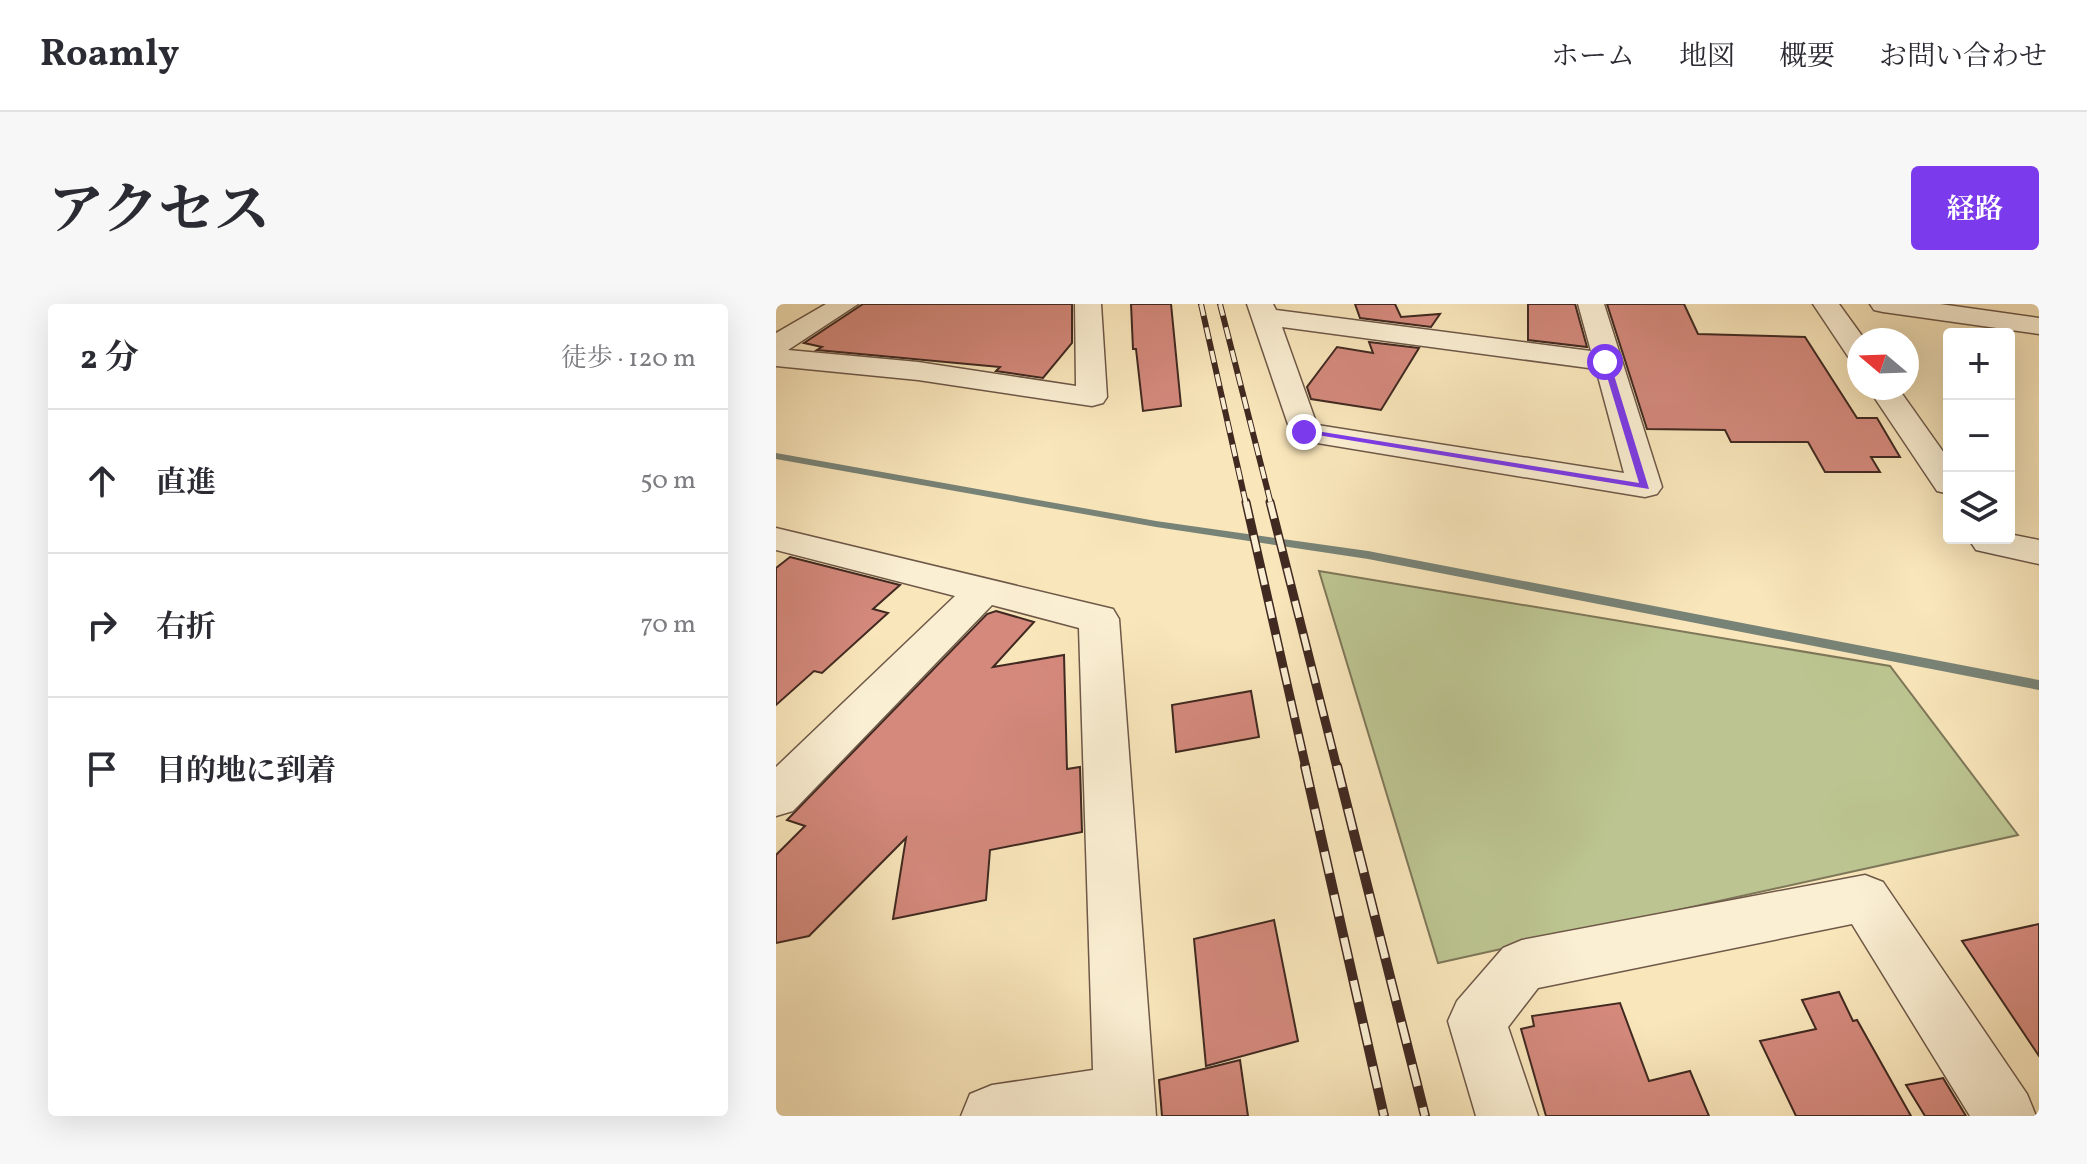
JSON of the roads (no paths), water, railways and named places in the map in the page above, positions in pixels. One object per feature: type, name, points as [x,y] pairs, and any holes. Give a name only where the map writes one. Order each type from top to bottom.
[{"type":"street","points":[[776,345],[845,304]]},
{"type":"street","points":[[776,357],[918,371],[1092,397],[1088,304]]},
{"type":"street","points":[[1591,304],[1605,362],[1645,487],[1304,432],[1262,310],[1436,328],[1605,362]]},
{"type":"street","points":[[1826,304],[1847,335]]},
{"type":"street","points":[[1883,304],[2039,326]]},
{"type":"street","points":[[1891,400],[1943,475]]},
{"type":"street","points":[[776,539],[1099,619],[1124,1105],[992,1116]]},
{"type":"street","points":[[1999,544],[2039,552]]},
{"type":"street","points":[[776,797],[984,590]]},
{"type":"street","points":[[1507,1116],[1477,1021],[1522,966],[1865,898],[2005,1116]]},
{"type":"waterway","points":[[776,456],[1156,524],[1368,555],[2039,685]]},
{"type":"railway","points":[[1201,304],[1246,504]]},
{"type":"railway","points":[[1220,304],[1271,504]]},
{"type":"railway","points":[[1246,502],[1306,768]]},
{"type":"railway","points":[[1270,502],[1337,768]]},
{"type":"railway","points":[[1305,766],[1384,1116]]},
{"type":"railway","points":[[1337,766],[1425,1116]]}]
